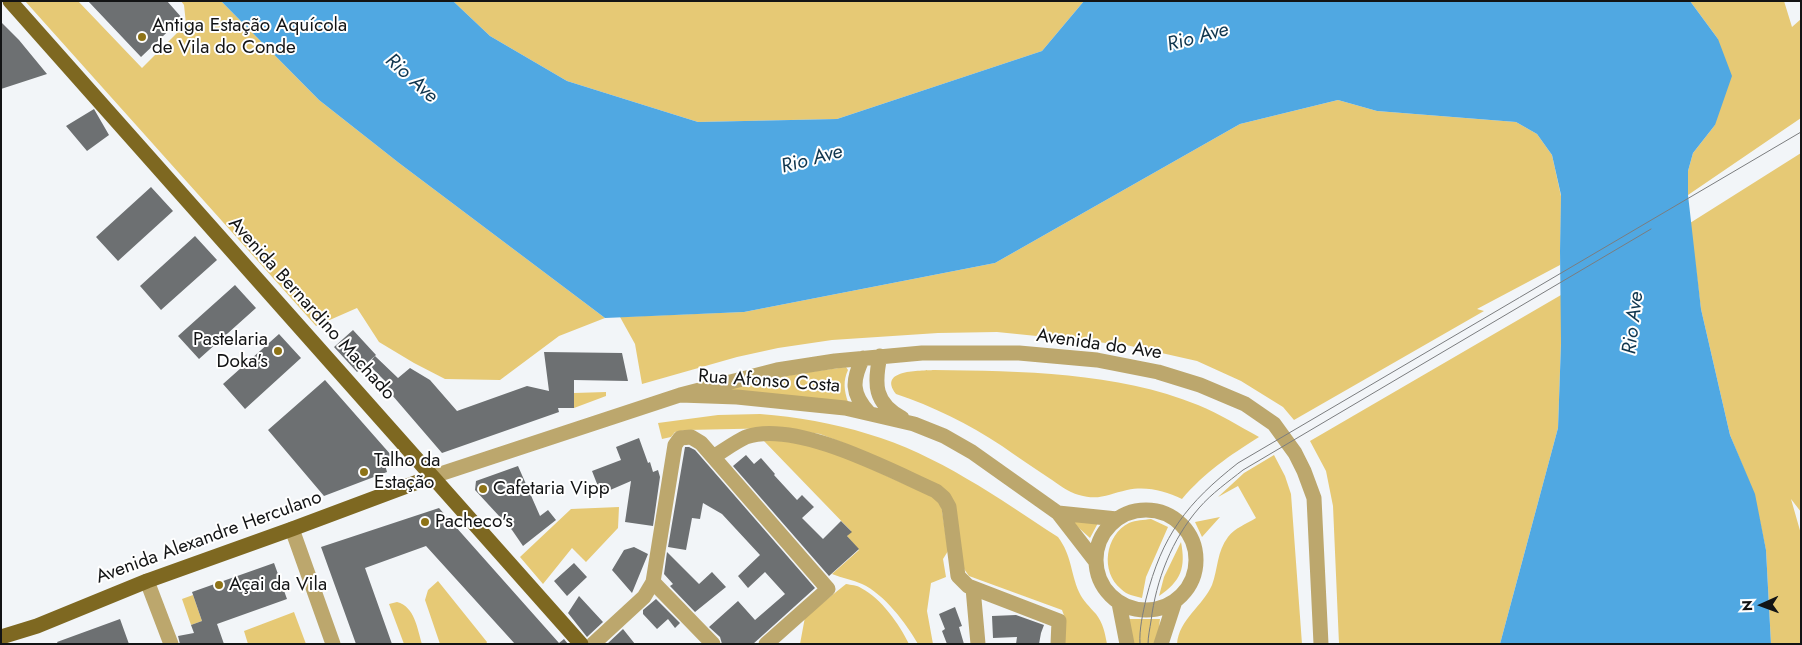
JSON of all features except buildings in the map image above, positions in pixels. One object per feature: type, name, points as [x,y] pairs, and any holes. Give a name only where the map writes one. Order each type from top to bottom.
[{"type":"main road","name":"Avenida Bernardino Machado","points":[[10,1],[581,644]]},
{"type":"main road","name":"Avenida Alexandre Herculano","points":[[1,637],[37,626],[147,581],[292,529],[431,476]]},
{"type":"street","name":"Avenida do Ave","points":[[680,395],[777,370],[835,360],[922,352],[1019,353],[1097,360],[1158,372],[1200,385],[1245,404],[1274,424],[1295,453],[1304,471],[1314,498],[1321,644]]},
{"type":"street","points":[[880,356],[876,386],[881,402],[894,413],[914,424]]},
{"type":"street","points":[[863,358],[855,381],[856,394],[869,413]]},
{"type":"street","name":"Rua Afonso Costa","points":[[431,476],[680,395],[780,400],[845,408],[914,424],[944,436],[972,452],[1058,513],[1096,562]]},
{"type":"street","points":[[713,457],[747,437],[771,434],[802,438],[830,444],[936,490],[949,507],[958,576],[968,586],[1059,620],[1058,644]]},
{"type":"street","points":[[593,644],[644,597],[653,582],[675,445],[680,438],[691,437],[701,443],[828,588],[766,644]]},
{"type":"street","points":[[1148,510],[1164,513],[1185,528],[1193,542],[1196,559],[1194,575],[1187,590],[1175,601],[1164,607],[1144,610],[1131,608],[1119,603],[1107,592],[1099,578],[1096,562],[1098,546],[1105,531],[1117,519],[1132,512],[1148,510]]},
{"type":"street","name":"Rua Afonso Costa","points":[[1058,513],[1117,519]]},
{"type":"street","points":[[292,529],[332,644]]},
{"type":"street","points":[[147,581],[170,644]]},
{"type":"street","points":[[653,582],[713,644]]},
{"type":"street","points":[[973,588],[978,644]]},
{"type":"street","points":[[1161,644],[1175,601]]},
{"type":"street","points":[[1119,603],[1127,644]]},
{"type":"shaded area","points":[[25,1],[78,1],[142,68],[186,24],[184,5],[181,1],[221,1],[319,100],[399,163],[605,318],[559,336],[500,380],[445,379],[379,342],[357,308],[316,326]]},
{"type":"shaded area","points":[[453,1],[1084,1],[1042,51],[837,119],[698,122],[567,81],[490,36]]},
{"type":"shaded area","points":[[1690,1],[1784,1],[1792,27],[1801,19],[1801,118],[1688,195],[1688,171],[1693,153],[1715,125],[1718,39]]},
{"type":"shaded area","points":[[1338,100],[1377,111],[1516,122],[1537,134],[1552,155],[1561,196],[1560,265],[1477,309],[1484,311],[1294,420],[1283,407],[1241,381],[1197,361],[1126,345],[997,332],[938,333],[832,340],[778,348],[737,357],[642,384],[635,344],[620,317],[744,312],[995,263],[1240,124]]},
{"type":"shaded area","points":[[1801,153],[1801,512],[1791,499],[1801,534],[1801,644],[1771,644],[1766,550],[1754,494],[1730,435],[1701,309],[1690,223]]},
{"type":"shaded area","points":[[1561,295],[1558,428],[1500,644],[1339,644],[1333,506],[1326,471],[1310,441]]},
{"type":"shaded area","points":[[846,367],[848,370],[845,386],[848,402],[702,394],[773,378]]},
{"type":"shaded area","points":[[934,370],[1034,373],[1102,380],[1135,386],[1167,394],[1198,405],[1259,437],[1218,465],[1182,499],[1149,489],[1134,489],[1098,497],[1086,497],[1063,488],[1002,446],[963,423],[937,410],[896,394],[892,386],[892,380],[903,373]]},
{"type":"shaded area","points":[[606,392],[606,396],[574,408],[574,393]]},
{"type":"shaded area","points":[[760,414],[828,424],[855,430],[894,443],[943,465],[966,478],[1058,537],[1066,551],[1079,592],[1100,621],[1107,644],[1065,644],[1065,618],[1062,610],[969,576],[962,566],[955,510],[849,445],[820,434],[780,428],[687,430],[675,432],[671,437],[662,439],[658,423],[718,415]]},
{"type":"shaded area","points":[[763,440],[797,442],[843,456],[933,497],[941,503],[948,551],[943,559],[946,577],[931,583],[927,611],[933,644],[918,644],[894,610],[870,589],[859,583],[832,574],[859,550],[847,536],[851,531]]},
{"type":"shaded area","points":[[1274,455],[1285,476],[1291,494],[1302,644],[1177,644],[1182,627],[1212,585],[1224,542],[1234,531],[1256,518],[1238,486],[1218,497],[1244,473]]},
{"type":"shaded area","points":[[619,507],[618,528],[586,562],[572,548],[543,584],[520,557],[571,509]]},
{"type":"shaded area","points":[[1220,517],[1202,537],[1195,522]]},
{"type":"shaded area","points":[[1151,519],[1168,527],[1146,577],[1142,598],[1126,593],[1114,582],[1108,564],[1108,554],[1110,545],[1121,529],[1132,522]]},
{"type":"shaded area","points":[[1071,521],[1098,523],[1090,538]]},
{"type":"shaded area","points":[[1181,542],[1183,559],[1180,573],[1172,585],[1159,596],[1164,577]]},
{"type":"shaded area","points":[[438,581],[487,642],[486,644],[440,644],[425,600],[428,590]]},
{"type":"shaded area","points":[[846,584],[859,587],[883,605],[895,620],[909,644],[800,644],[805,617]]},
{"type":"shaded area","points":[[193,595],[202,621],[191,625],[182,599]]},
{"type":"shaded area","points":[[397,602],[408,608],[412,613],[422,644],[404,644],[389,604]]},
{"type":"shaded area","points":[[294,612],[306,644],[248,644],[244,631]]},
{"type":"shaded area","points":[[1127,619],[1160,619],[1157,644],[1132,644]]},
{"type":"water","name":"Rio Ave","points":[[221,1],[453,1],[490,36],[567,81],[698,122],[837,119],[1042,51],[1084,1],[1690,1],[1718,39],[1732,76],[1715,125],[1693,153],[1688,171],[1688,195],[1701,309],[1730,435],[1755,494],[1766,550],[1771,644],[1500,644],[1558,428],[1561,343],[1561,195],[1552,155],[1537,134],[1516,122],[1377,111],[1338,100],[1240,124],[995,263],[744,312],[605,318],[399,163],[319,100]]},
{"type":"tram line","points":[[1140,644],[1141,627],[1152,576],[1169,538],[1179,522],[1204,492],[1238,463],[1801,132]]},
{"type":"tram line","points":[[1148,644],[1153,606],[1161,575],[1181,533],[1189,520],[1209,497],[1243,470],[1651,229]]},
{"type":"place","name":"Antiga Estação Aquícola de Vila do Conde","points":[[142,37]]},
{"type":"place","name":"Pastelaria Doka's","points":[[278,351]]},
{"type":"place","name":"Talho da Estação","points":[[364,472]]},
{"type":"place","name":"Cafetaria Vipp","points":[[483,489]]},
{"type":"place","name":"Pacheco's","points":[[425,522]]},
{"type":"place","name":"Açai da Vila","points":[[219,585]]}]
